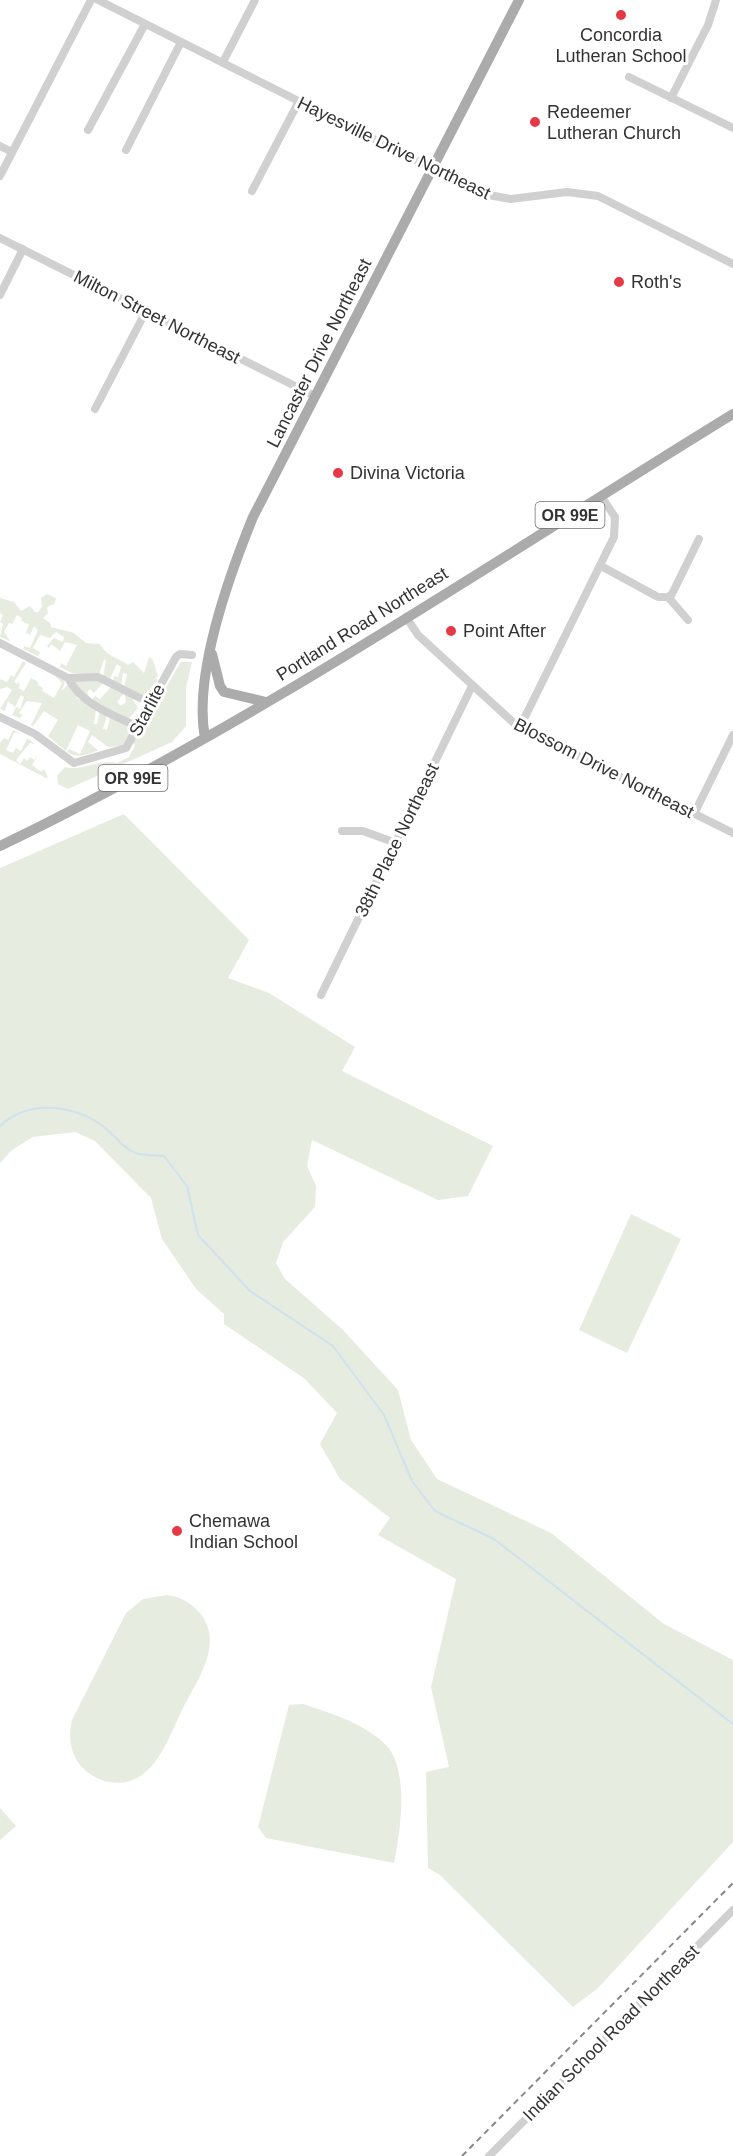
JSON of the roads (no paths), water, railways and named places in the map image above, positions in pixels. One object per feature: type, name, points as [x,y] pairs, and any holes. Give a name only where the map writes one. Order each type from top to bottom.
[{"type":"main road","name":"Lancaster Drive Northeast","points":[[205,738],[202,701],[212,650],[236,558],[253,517],[519,0]]},
{"type":"main road","name":"Portland Road Northeast","points":[[0,846],[95,799],[205,738],[733,414]]},
{"type":"main road","points":[[212,650],[224,692],[266,702]]},
{"type":"street","points":[[0,176],[91,0]]},
{"type":"street","name":"Hayesville Drive Northeast","points":[[98,0],[483,194],[499,198],[524,199],[567,192],[598,196],[733,264]]},
{"type":"street","points":[[223,62],[255,0]]},
{"type":"street","points":[[671,98],[708,25],[716,0]]},
{"type":"street","points":[[88,130],[145,24]]},
{"type":"street","points":[[126,150],[182,42]]},
{"type":"street","points":[[629,77],[733,128]]},
{"type":"street","points":[[252,191],[299,101]]},
{"type":"street","points":[[0,146],[12,152]]},
{"type":"street","name":"Milton Street Northeast","points":[[0,238],[315,396]]},
{"type":"street","points":[[0,295],[23,249]]},
{"type":"street","points":[[96,409],[146,311]]},
{"type":"street","points":[[520,727],[602,566],[616,525],[612,510],[601,496]]},
{"type":"street","points":[[602,566],[658,597],[668,597],[672,594],[699,539]]},
{"type":"street","points":[[668,597],[688,620]]},
{"type":"street","name":"Blossom Drive Northeast","points":[[406,616],[418,635],[520,727],[733,833]]},
{"type":"street","points":[[0,643],[68,678],[98,678],[150,703]]},
{"type":"street","name":"Starlite","points":[[0,717],[35,734],[74,763],[126,748],[176,657],[180,654],[192,655]]},
{"type":"street","points":[[68,678],[77,694],[88,702],[138,727]]},
{"type":"street","name":"38th Place Northeast","points":[[321,995],[472,686]]},
{"type":"street","points":[[694,814],[733,735]]},
{"type":"street","points":[[342,831],[363,831],[396,843]]},
{"type":"street","name":"Indian School Road Northeast","points":[[489,2156],[733,1910]]},
{"type":"waterway","points":[[0,1126],[23,1112],[36,1109],[62,1109],[76,1112],[100,1124],[125,1147],[136,1153],[164,1156],[187,1186],[198,1235],[250,1291],[333,1346],[384,1415],[412,1481],[435,1511],[494,1539],[733,1724]]},
{"type":"railway","points":[[462,2156],[733,1883]]},
{"type":"place","name":"Concordia Lutheran School","points":[[621,15]]},
{"type":"place","name":"Redeemer Lutheran Church","points":[[535,122]]},
{"type":"place","name":"Roth's","points":[[619,282]]},
{"type":"place","name":"Divina Victoria","points":[[338,473]]},
{"type":"place","name":"Point After","points":[[451,631]]},
{"type":"place","name":"Chemawa Indian School","points":[[177,1531]]}]
